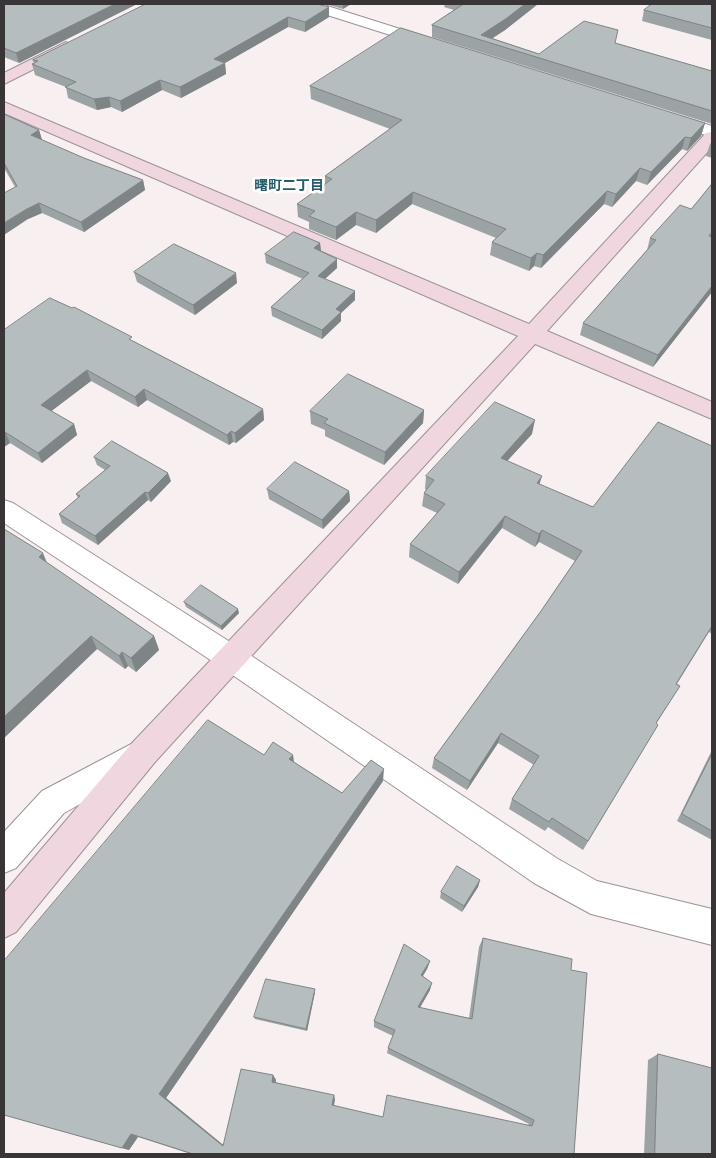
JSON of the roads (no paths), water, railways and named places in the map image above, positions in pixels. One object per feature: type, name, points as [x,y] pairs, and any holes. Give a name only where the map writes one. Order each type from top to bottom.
[{"type":"street","points":[[307,4],[449,48]]},
{"type":"street","points":[[4,79],[82,39]]},
{"type":"street","points":[[4,107],[712,411]]},
{"type":"street","points":[[656,114],[712,132]]},
{"type":"street","points":[[4,920],[144,752],[712,137]]},
{"type":"street","points":[[4,510],[231,658],[546,871],[591,897],[712,927]]},
{"type":"street","points":[[4,856],[53,802],[144,752]]},
{"type":"district","name":"曙町二丁目","points":[[289,185]]}]
